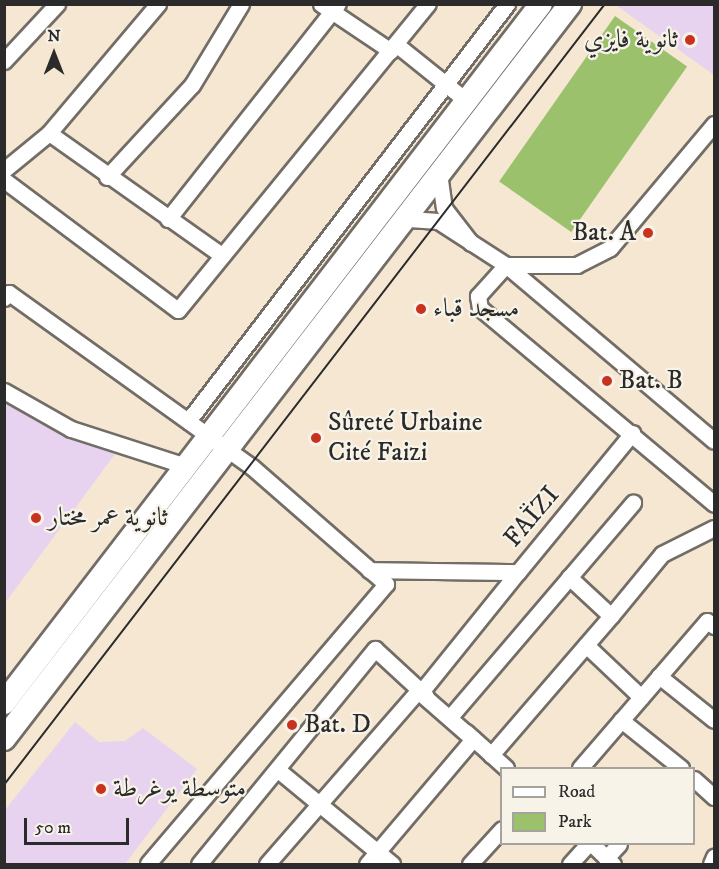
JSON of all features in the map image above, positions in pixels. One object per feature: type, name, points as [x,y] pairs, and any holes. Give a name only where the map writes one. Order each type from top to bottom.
[{"type":"main road","points":[[4,739],[440,180],[570,4]]},
{"type":"main road","points":[[4,703],[467,101],[535,6]]},
{"type":"street","points":[[4,61],[57,4]]},
{"type":"street","points":[[4,170],[49,133],[158,4]]},
{"type":"street","points":[[107,177],[192,85],[241,4]]},
{"type":"street","points":[[4,180],[171,309],[183,308],[221,255],[428,4]]},
{"type":"street","points":[[188,422],[507,4]]},
{"type":"street","points":[[168,219],[331,7],[394,48],[467,101]]},
{"type":"street","points":[[714,124],[610,248],[577,265],[533,263],[506,265],[481,290],[480,308],[714,504]]},
{"type":"street","points":[[49,133],[107,177],[221,255]]},
{"type":"street","points":[[440,180],[445,219],[471,243],[506,265],[713,437]]},
{"type":"street","points":[[409,219],[445,219]]},
{"type":"street","points":[[520,277],[533,263]]},
{"type":"street","points":[[6,294],[209,437],[386,585],[148,864]]},
{"type":"street","points":[[4,391],[71,429],[186,466]]},
{"type":"street","name":"FAÏZI","points":[[369,570],[518,572],[632,433]]},
{"type":"street","points":[[450,717],[633,502]]},
{"type":"street","points":[[491,755],[662,554],[714,528]]},
{"type":"street","points":[[267,864],[319,803],[421,692],[518,572]]},
{"type":"street","points":[[569,577],[611,616]]},
{"type":"street","points":[[581,767],[706,621],[714,626]]},
{"type":"street","points":[[586,645],[641,697]]},
{"type":"street","points":[[199,864],[375,649],[505,767]]},
{"type":"street","points":[[659,676],[714,720]]},
{"type":"street","points":[[421,692],[473,739]]},
{"type":"street","points":[[621,720],[680,767]]},
{"type":"street","points":[[367,864],[473,739]]},
{"type":"street","points":[[278,770],[392,864]]},
{"type":"street","points":[[695,781],[714,797]]},
{"type":"street","points":[[470,864],[500,830]]},
{"type":"street","points":[[570,864],[588,845]]},
{"type":"street","points":[[592,845],[610,861],[618,845]]},
{"type":"street","points":[[711,864],[714,857]]},
{"type":"shaded area","name":"ثانوية فايزي","points":[[618,4],[714,5],[714,75],[617,6]]},
{"type":"shaded area","name":"ثانوية عمر مختار","points":[[5,404],[115,454],[5,603]]},
{"type":"shaded area","name":"متوسطة يوغرطة","points":[[75,722],[99,742],[125,741],[143,728],[197,769],[125,864],[5,864],[5,810]]},
{"type":"green space","points":[[615,16],[687,66],[571,232],[499,181]]},
{"type":"tram line","points":[[4,785],[605,4]]},
{"type":"place","name":"ثانوية فايزي","points":[[690,40]]},
{"type":"place","name":"Bat. A","points":[[648,233]]},
{"type":"place","name":"مسجد قباء","points":[[421,309]]},
{"type":"place","name":"Bat. B","points":[[607,381]]},
{"type":"place","name":"Sûreté Urbaine Cité Faizi","points":[[316,438]]},
{"type":"place","name":"ثانوية عمر مختار","points":[[36,518]]},
{"type":"place","name":"Bat. D","points":[[292,725]]},
{"type":"place","name":"متوسطة يوغرطة","points":[[101,789]]}]
